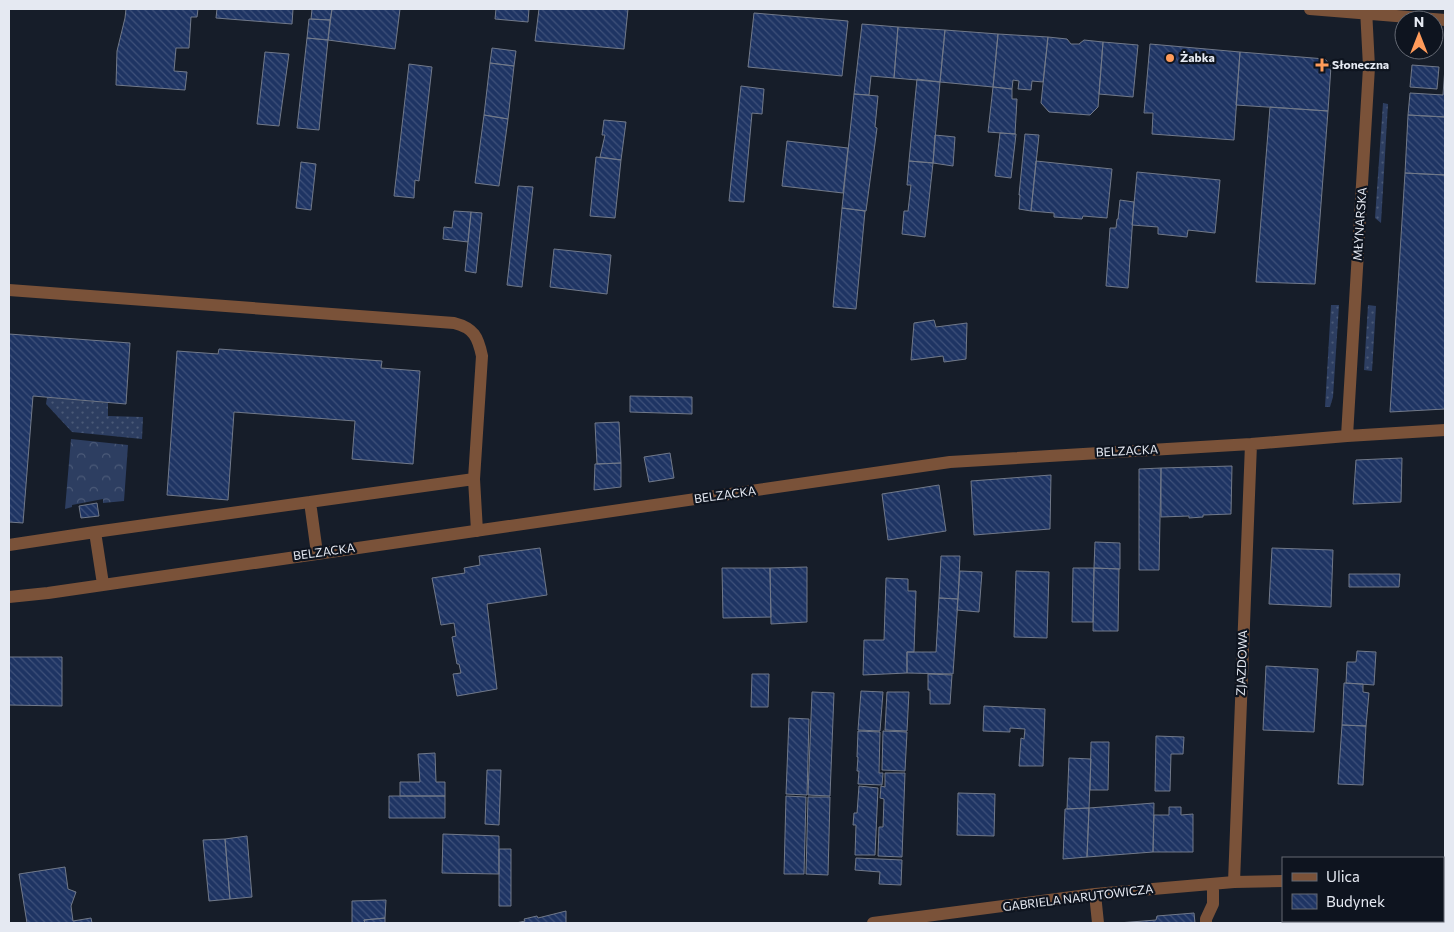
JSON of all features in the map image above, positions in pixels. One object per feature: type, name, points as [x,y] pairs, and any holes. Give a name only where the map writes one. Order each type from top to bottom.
[{"type":"street","points":[[1310,9],[1366,11],[1445,20]]},
{"type":"street","name":"MŁYNARSKA","points":[[1347,436],[1369,67],[1366,11]]},
{"type":"street","points":[[9,290],[464,326],[471,330],[476,337],[482,356],[474,479],[478,531]]},
{"type":"street","name":"BELZACKA","points":[[9,597],[950,462],[1445,430]]},
{"type":"street","name":"ZJAZDOWA","points":[[1234,882],[1251,444]]},
{"type":"street","points":[[9,545],[474,479]]},
{"type":"street","points":[[310,502],[317,553]]},
{"type":"street","points":[[95,532],[103,584]]},
{"type":"street","name":"GABRIELA NARUTOWICZA","points":[[873,923],[1095,894],[1234,882],[1282,881]]},
{"type":"street","points":[[1206,923],[1206,919],[1214,904],[1214,884]]},
{"type":"street","points":[[1095,894],[1098,923]]},
{"type":"green space","points":[[1383,103],[1388,104],[1381,223],[1375,218]]},
{"type":"green space","points":[[1331,305],[1339,305],[1333,397],[1330,407],[1325,407]]},
{"type":"green space","points":[[1368,305],[1376,306],[1372,371],[1364,370]]},
{"type":"green space","points":[[47,397],[108,403],[108,416],[143,417],[142,439],[72,432],[46,404]]},
{"type":"green space","points":[[71,439],[128,445],[124,501],[103,503],[103,499],[72,505],[72,507],[65,509]]},
{"type":"building","points":[[126,9],[198,9],[197,17],[191,17],[189,48],[176,48],[174,71],[187,72],[185,90],[116,85],[117,51]]},
{"type":"building","points":[[217,9],[293,9],[292,24],[216,18]]},
{"type":"building","points":[[312,9],[332,9],[330,20],[311,19]]},
{"type":"building","points":[[332,9],[400,9],[395,49],[328,40]]},
{"type":"building","points":[[496,9],[529,9],[528,22],[495,19]]},
{"type":"building","points":[[539,9],[628,9],[624,49],[535,41]]},
{"type":"building","points":[[754,13],[848,21],[842,76],[748,67]]},
{"type":"building","points":[[309,19],[330,20],[328,40],[307,38]]},
{"type":"building","points":[[862,24],[898,27],[894,78],[871,76],[869,95],[854,94]]},
{"type":"building","points":[[898,27],[945,30],[940,82],[894,78]]},
{"type":"building","points":[[945,30],[998,34],[993,87],[940,82]]},
{"type":"building","points":[[998,34],[1048,37],[1043,82],[1032,81],[1031,90],[1018,89],[1019,81],[1013,80],[1012,89],[993,87]]},
{"type":"building","points":[[1048,37],[1067,39],[1071,44],[1079,44],[1084,40],[1103,42],[1098,107],[1090,115],[1049,112],[1041,103]]},
{"type":"building","points":[[307,38],[328,40],[319,130],[297,128]]},
{"type":"building","points":[[1103,42],[1138,45],[1133,97],[1099,94]]},
{"type":"building","points":[[1150,44],[1240,52],[1234,140],[1152,134],[1153,113],[1144,113]]},
{"type":"building","points":[[492,48],[516,51],[514,66],[490,63]]},
{"type":"building","points":[[265,52],[289,54],[279,126],[257,124]]},
{"type":"building","points":[[1240,52],[1325,59],[1331,66],[1328,111],[1236,105]]},
{"type":"building","points":[[490,63],[514,66],[508,119],[484,115]]},
{"type":"building","points":[[409,64],[432,67],[419,181],[415,180],[414,198],[394,196]]},
{"type":"building","points":[[1412,65],[1439,67],[1437,89],[1410,87]]},
{"type":"building","points":[[1445,67],[1445,117],[1408,115],[1410,93],[1443,95]]},
{"type":"building","points":[[917,79],[940,82],[933,163],[909,161]]},
{"type":"building","points":[[741,86],[764,89],[762,114],[752,113],[744,202],[729,201]]},
{"type":"building","points":[[993,87],[1012,89],[1012,99],[1017,99],[1015,134],[988,132]]},
{"type":"building","points":[[854,94],[878,96],[875,127],[877,128],[866,211],[842,208]]},
{"type":"building","points":[[1270,107],[1328,111],[1315,284],[1256,282]]},
{"type":"building","points":[[484,115],[508,119],[499,186],[475,183]]},
{"type":"building","points":[[1408,115],[1445,117],[1445,175],[1405,173]]},
{"type":"building","points":[[604,120],[626,122],[621,160],[600,157],[605,135],[602,135]]},
{"type":"building","points":[[1000,133],[1016,134],[1011,178],[995,176]]},
{"type":"building","points":[[1025,134],[1039,135],[1031,211],[1019,209]]},
{"type":"building","points":[[935,135],[955,137],[953,166],[933,163]]},
{"type":"building","points":[[787,141],[848,148],[843,193],[782,186]]},
{"type":"building","points":[[596,157],[621,160],[615,218],[590,216]]},
{"type":"building","points":[[909,161],[933,163],[925,237],[902,234],[904,211],[908,211],[911,185],[907,185]]},
{"type":"building","points":[[1036,161],[1112,169],[1107,218],[1083,216],[1082,219],[1054,217],[1054,213],[1031,211]]},
{"type":"building","points":[[301,162],[316,164],[311,210],[296,208]]},
{"type":"building","points":[[1137,172],[1220,180],[1215,233],[1188,230],[1187,237],[1158,234],[1158,227],[1132,225]]},
{"type":"building","points":[[1405,173],[1445,175],[1445,409],[1390,412]]},
{"type":"building","points":[[518,186],[533,187],[522,287],[507,285]]},
{"type":"building","points":[[1120,200],[1134,202],[1128,288],[1106,286],[1110,228],[1116,228]]},
{"type":"building","points":[[842,208],[865,211],[856,309],[833,307]]},
{"type":"building","points":[[454,211],[471,212],[468,242],[443,239],[444,227],[452,228]]},
{"type":"building","points":[[471,212],[482,213],[476,273],[465,271]]},
{"type":"building","points":[[554,249],[611,255],[607,294],[550,287]]},
{"type":"building","points":[[934,320],[936,327],[967,323],[966,359],[944,362],[943,356],[911,360],[914,323]]},
{"type":"building","points":[[9,334],[130,343],[126,404],[33,396],[23,523],[9,522]]},
{"type":"building","points":[[219,349],[382,361],[381,368],[420,371],[413,464],[352,459],[355,421],[234,412],[228,500],[167,495],[177,351],[218,354]]},
{"type":"building","points":[[630,396],[692,397],[692,414],[630,412]]},
{"type":"building","points":[[619,422],[621,463],[597,464],[595,423]]},
{"type":"building","points":[[670,453],[674,478],[649,482],[644,457]]},
{"type":"building","points":[[1402,458],[1401,502],[1353,504],[1356,460]]},
{"type":"building","points":[[621,463],[621,487],[594,490],[595,464]]},
{"type":"building","points":[[1232,466],[1231,514],[1203,515],[1203,517],[1189,518],[1189,516],[1161,517],[1161,468]]},
{"type":"building","points":[[1161,468],[1159,570],[1139,570],[1139,469]]},
{"type":"building","points":[[1051,475],[1050,529],[974,535],[971,481]]},
{"type":"building","points":[[939,485],[946,531],[888,540],[882,494]]},
{"type":"building","points":[[97,503],[99,516],[81,518],[79,506]]},
{"type":"building","points":[[1095,542],[1120,543],[1120,569],[1094,568]]},
{"type":"building","points":[[540,548],[547,595],[487,604],[497,689],[457,696],[453,674],[461,673],[459,664],[457,664],[452,637],[456,636],[454,623],[441,625],[432,578],[465,573],[464,568],[480,565],[479,556]]},
{"type":"building","points":[[1272,548],[1333,550],[1331,607],[1269,604]]},
{"type":"building","points":[[941,556],[960,556],[958,599],[939,598]]},
{"type":"building","points":[[807,567],[807,622],[771,624],[770,568]]},
{"type":"building","points":[[722,568],[770,568],[771,617],[723,618]]},
{"type":"building","points":[[1073,568],[1094,568],[1093,622],[1072,622]]},
{"type":"building","points":[[1094,568],[1119,569],[1118,631],[1093,631]]},
{"type":"building","points":[[960,571],[982,572],[979,612],[957,610]]},
{"type":"building","points":[[1016,571],[1049,572],[1047,638],[1014,637]]},
{"type":"building","points":[[1349,574],[1400,574],[1399,587],[1349,587]]},
{"type":"building","points":[[886,578],[908,579],[908,591],[916,591],[914,652],[907,652],[907,673],[863,675],[864,640],[884,640]]},
{"type":"building","points":[[939,598],[958,599],[953,674],[907,673],[907,652],[936,652]]},
{"type":"building","points":[[1357,651],[1376,652],[1374,685],[1346,683],[1347,662],[1356,662]]},
{"type":"building","points":[[9,657],[62,657],[62,706],[9,705]]},
{"type":"building","points":[[1266,666],[1318,669],[1314,732],[1263,730]]},
{"type":"building","points":[[752,674],[769,674],[768,707],[751,707]]},
{"type":"building","points":[[928,674],[952,675],[950,704],[930,704]]},
{"type":"building","points":[[1344,683],[1363,684],[1363,692],[1369,693],[1366,726],[1342,725]]},
{"type":"building","points":[[861,691],[883,692],[880,731],[858,730]]},
{"type":"building","points":[[812,692],[834,693],[830,796],[808,795]]},
{"type":"building","points":[[887,692],[909,692],[907,731],[885,730]]},
{"type":"building","points":[[984,706],[1045,709],[1043,766],[1019,766],[1021,738],[1024,739],[1025,729],[1010,728],[1010,732],[983,731]]},
{"type":"building","points":[[789,718],[809,719],[807,795],[786,794]]},
{"type":"building","points":[[1342,725],[1366,726],[1363,785],[1338,784]]},
{"type":"building","points":[[858,731],[880,732],[879,773],[883,773],[882,785],[858,784]]},
{"type":"building","points":[[883,731],[907,732],[905,771],[882,770]]},
{"type":"building","points":[[1156,736],[1184,737],[1183,754],[1171,754],[1170,791],[1155,791]]},
{"type":"building","points":[[1091,742],[1109,742],[1108,790],[1090,790]]},
{"type":"building","points":[[435,753],[436,782],[445,782],[445,796],[400,796],[400,782],[420,782],[418,754]]},
{"type":"building","points":[[1069,758],[1091,759],[1089,808],[1067,809]]},
{"type":"building","points":[[487,770],[501,770],[499,825],[485,824]]},
{"type":"building","points":[[885,773],[905,773],[902,857],[878,856],[879,827],[883,827],[884,799],[880,798],[881,786],[885,787]]},
{"type":"building","points":[[859,786],[878,788],[875,855],[855,855],[856,825],[853,825],[854,813],[857,813]]},
{"type":"building","points":[[958,793],[995,794],[994,836],[957,835]]},
{"type":"building","points":[[389,796],[445,796],[445,818],[389,818]]},
{"type":"building","points":[[786,796],[806,797],[804,874],[784,874]]},
{"type":"building","points":[[808,797],[830,797],[828,875],[806,874]]},
{"type":"building","points":[[1154,803],[1153,852],[1087,857],[1089,808]]},
{"type":"building","points":[[1169,807],[1181,807],[1181,815],[1193,814],[1193,852],[1153,852],[1154,815],[1169,815]]},
{"type":"building","points":[[1089,808],[1087,857],[1063,859],[1065,809]]},
{"type":"building","points":[[443,834],[499,836],[499,874],[442,873]]},
{"type":"building","points":[[247,836],[252,897],[230,899],[225,839]]},
{"type":"building","points":[[225,839],[230,899],[209,901],[203,840]]},
{"type":"building","points":[[499,849],[511,849],[511,906],[499,906]]},
{"type":"building","points":[[856,858],[902,860],[901,885],[879,884],[880,872],[855,870]]},
{"type":"building","points":[[65,867],[68,889],[76,892],[71,906],[73,921],[91,918],[92,923],[27,923],[19,874]]},
{"type":"building","points":[[386,900],[385,918],[364,920],[365,923],[352,923],[352,901]]},
{"type":"building","points":[[566,911],[566,923],[516,923],[525,921],[524,919],[537,916],[538,918]]},
{"type":"building","points":[[1194,913],[1195,923],[1118,923],[1156,920],[1157,916]]},
{"type":"building","points":[[385,918],[385,923],[365,923],[364,920]]},
{"type":"place","name":"Żabka","points":[[1170,58]]},
{"type":"place","name":"Słoneczna","points":[[1322,65]]}]
